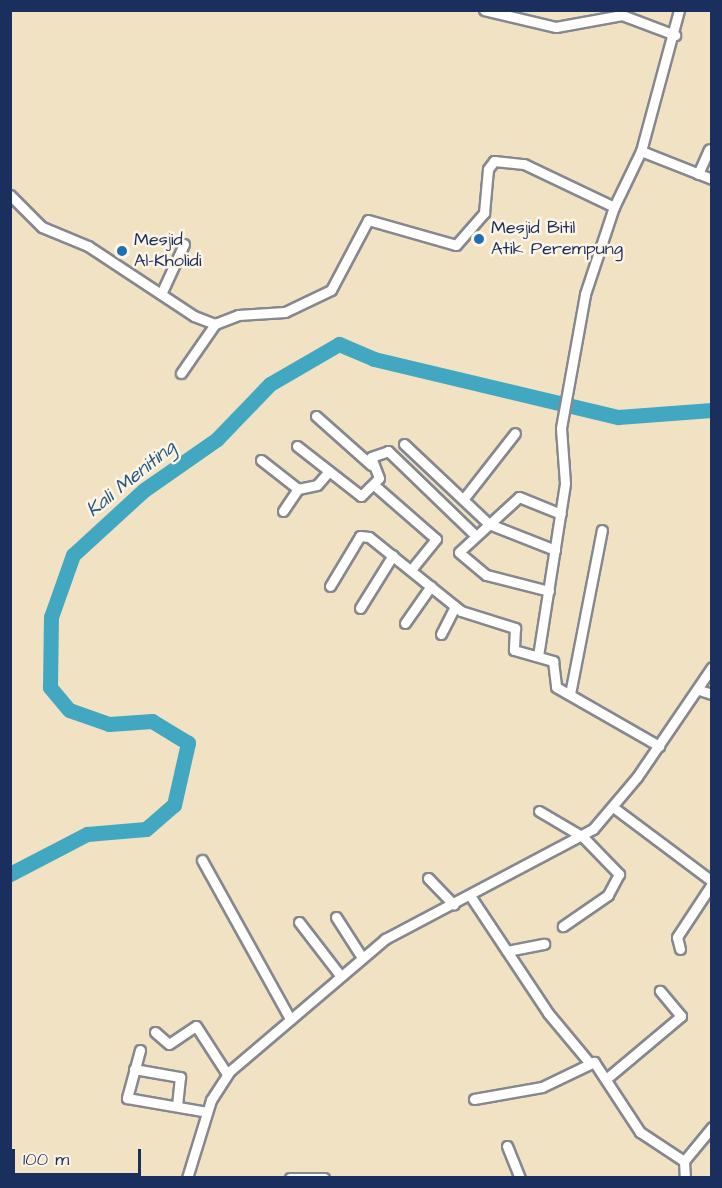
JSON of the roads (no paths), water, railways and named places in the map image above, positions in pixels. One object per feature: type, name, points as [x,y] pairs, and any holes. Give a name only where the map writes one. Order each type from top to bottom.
[{"type":"street","points":[[484,10],[556,27],[622,15],[675,35]]},
{"type":"street","points":[[538,656],[566,483],[561,428],[570,390],[585,294],[614,207],[641,151],[675,35],[679,10]]},
{"type":"street","points":[[698,174],[709,149]]},
{"type":"street","points":[[641,151],[711,179]]},
{"type":"street","points":[[181,373],[214,324],[238,315],[285,312],[323,297],[344,274],[359,228],[368,220],[456,245],[484,213],[488,167],[495,161],[524,164],[614,207]]},
{"type":"street","points":[[10,195],[42,227],[88,246],[162,294],[214,324]]},
{"type":"street","points":[[162,294],[183,244]]},
{"type":"street","points":[[297,446],[361,496],[374,485],[380,475],[316,416]]},
{"type":"street","points":[[465,497],[515,433]]},
{"type":"street","points":[[404,444],[465,497],[489,524],[555,550]]},
{"type":"street","points":[[371,465],[371,457],[388,451],[476,536]]},
{"type":"street","points":[[261,460],[298,489]]},
{"type":"street","points":[[283,511],[298,489],[317,485],[329,471]]},
{"type":"street","points":[[374,485],[436,539],[412,569]]},
{"type":"street","points":[[549,591],[486,576],[459,552],[519,497],[561,514]]},
{"type":"street","points":[[570,694],[602,530]]},
{"type":"street","points":[[330,586],[362,535],[412,569],[456,606],[484,622],[514,627],[515,651],[553,661],[554,686],[659,746]]},
{"type":"street","points":[[360,608],[393,555]]},
{"type":"street","points":[[405,623],[431,586]]},
{"type":"street","points":[[441,634],[456,606]]},
{"type":"street","points":[[187,1178],[207,1112],[227,1074],[361,956],[583,837],[613,807],[659,746],[699,690],[711,667]]},
{"type":"street","points":[[699,690],[711,694]]},
{"type":"street","points":[[613,807],[711,883],[677,937],[680,949]]},
{"type":"street","points":[[539,811],[583,837],[618,870],[619,880],[608,895],[563,926]]},
{"type":"street","points":[[202,860],[290,1019]]},
{"type":"street","points":[[428,878],[454,905]]},
{"type":"street","points":[[471,897],[507,951],[588,1061],[606,1079],[640,1132],[684,1161]]},
{"type":"street","points":[[336,917],[361,956]]},
{"type":"street","points":[[299,922],[339,974]]},
{"type":"street","points":[[507,951],[544,944]]},
{"type":"street","points":[[606,1079],[681,1016],[660,991]]},
{"type":"street","points":[[155,1032],[169,1044],[196,1026],[227,1074]]},
{"type":"street","points":[[140,1050],[127,1098],[207,1112]]},
{"type":"street","points":[[474,1099],[542,1087],[588,1061]]},
{"type":"street","points":[[134,1069],[180,1077],[177,1106]]},
{"type":"street","points":[[685,1178],[684,1161],[711,1127]]},
{"type":"street","points":[[507,1146],[520,1178]]},
{"type":"street","points":[[290,1178],[324,1178]]},
{"type":"waterway","name":"Kali Meniting","points":[[10,874],[87,834],[146,829],[174,805],[188,743],[152,721],[109,724],[69,710],[50,687],[51,617],[73,555],[144,490],[217,439],[270,384],[339,344],[374,359],[618,417],[712,410]]},
{"type":"place","name":"Mesjid Bitil Atik Perempung","points":[[479,239]]},
{"type":"place","name":"Mesjid Al-Kholidi","points":[[122,251]]}]
